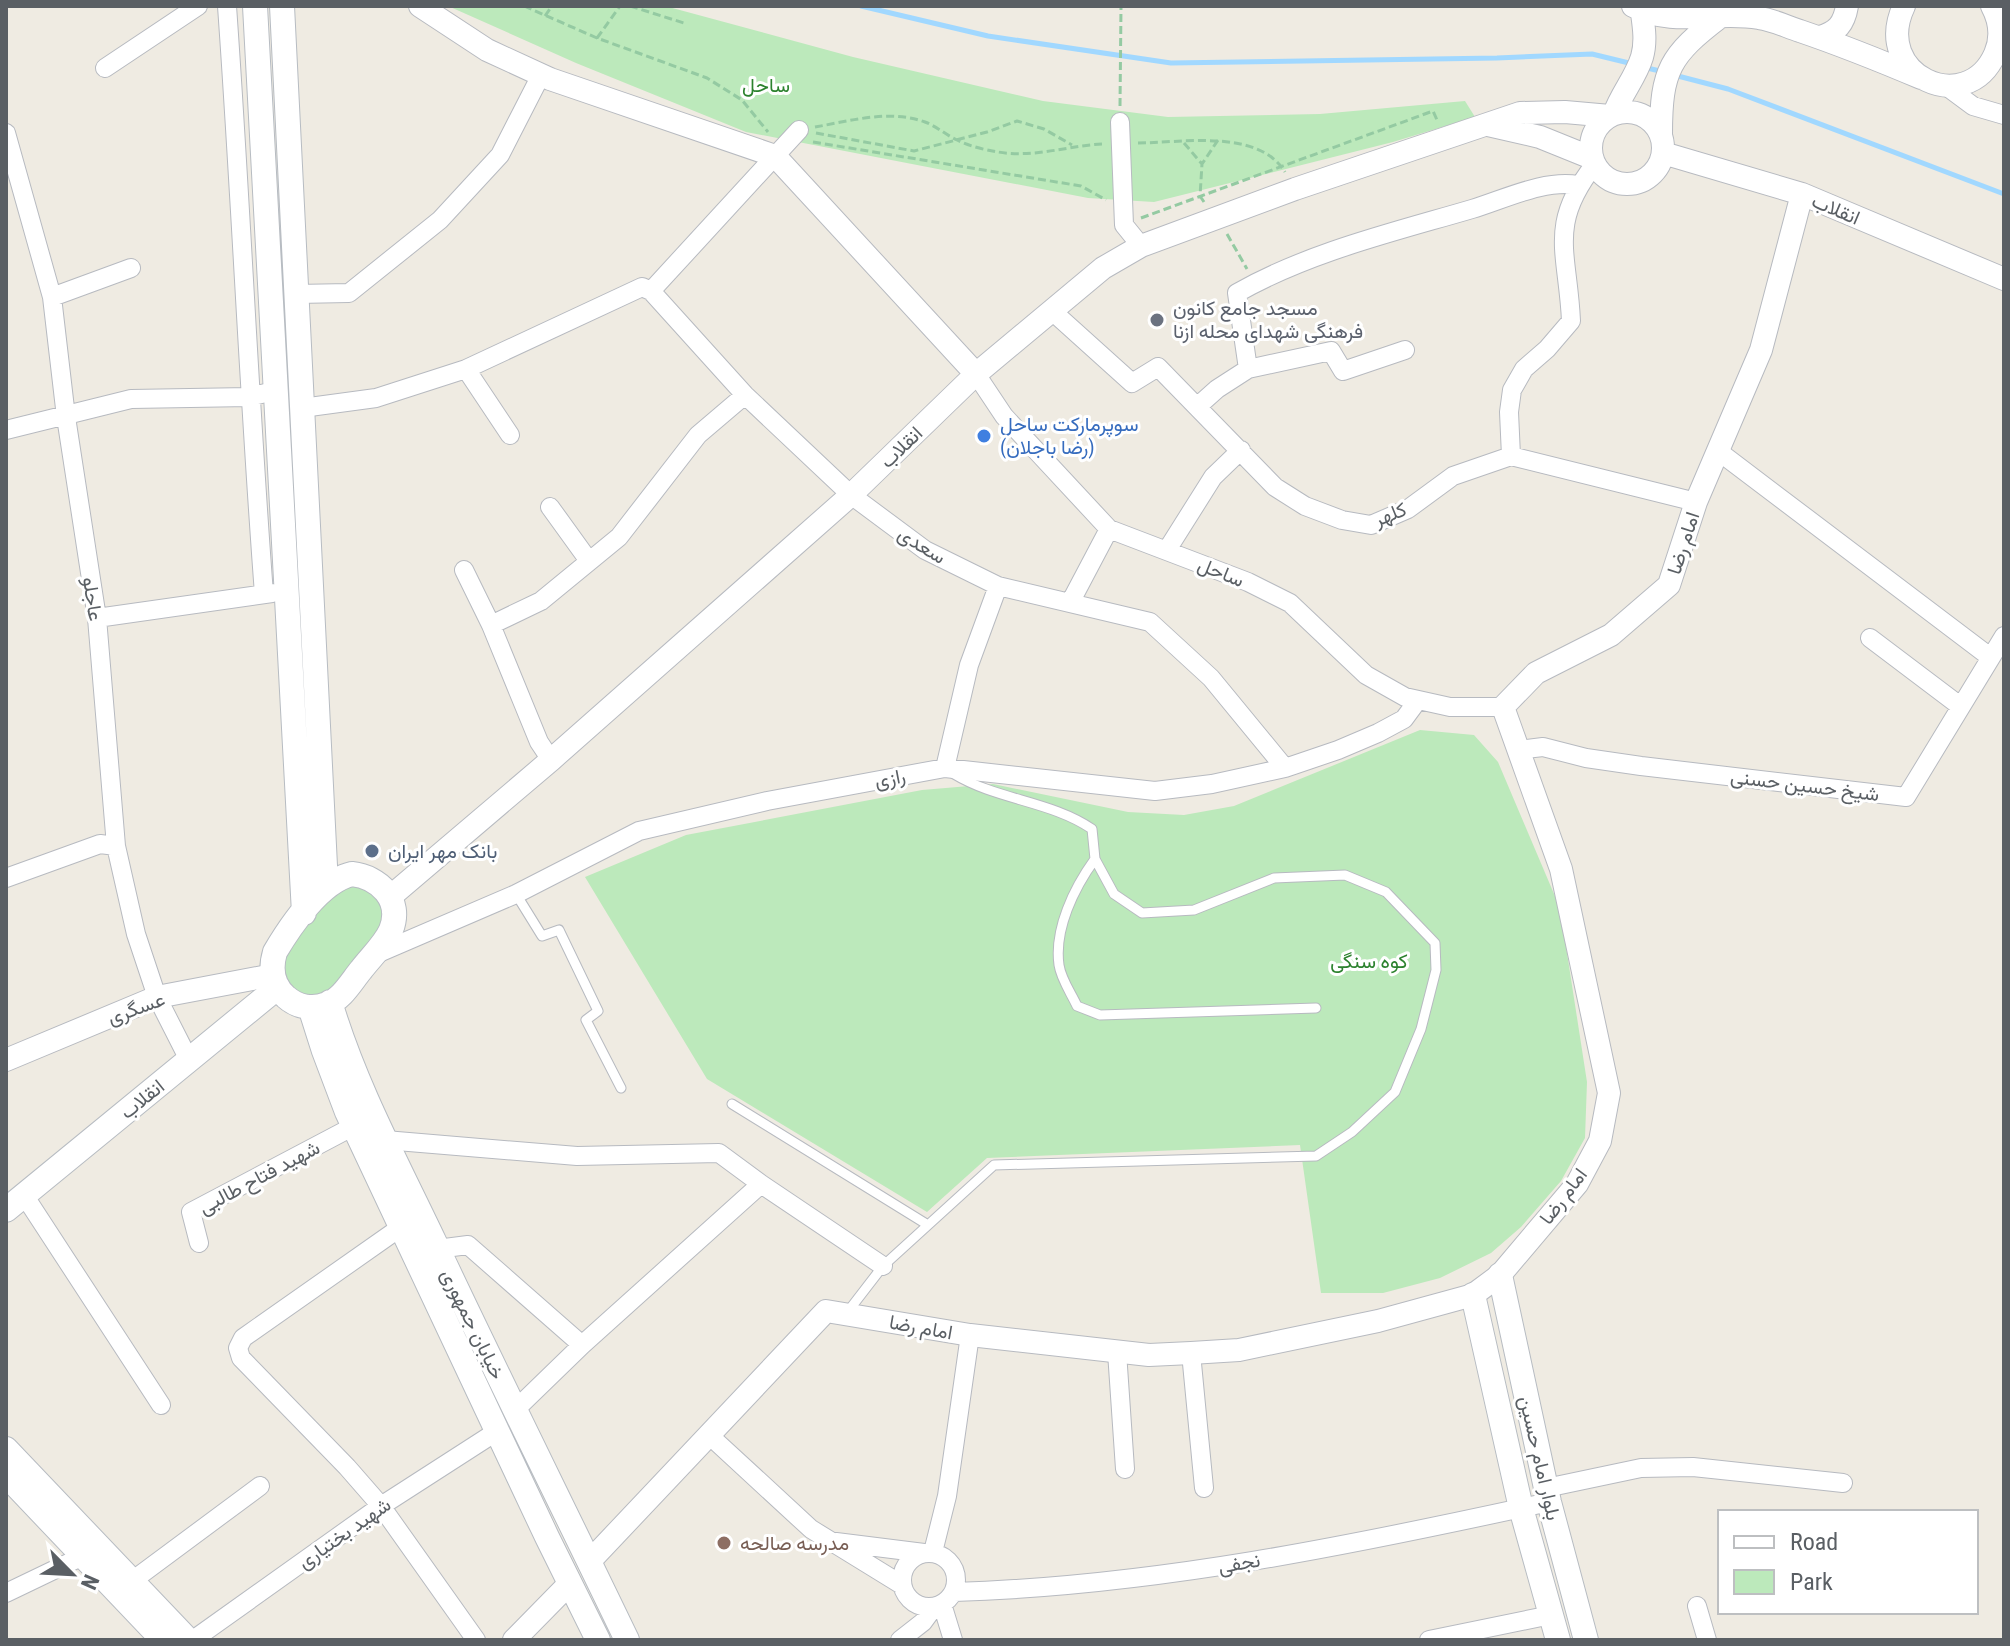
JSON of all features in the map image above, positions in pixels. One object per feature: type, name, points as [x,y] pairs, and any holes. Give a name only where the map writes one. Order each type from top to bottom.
[{"type":"main road","points":[[255,6],[274,391],[275,593],[304,913]]},
{"type":"main road","points":[[282,6],[326,886]]},
{"type":"main road","points":[[274,391],[302,399]]},
{"type":"main road","points":[[363,875],[383,887],[390,897],[393,907],[391,930],[343,992],[320,1005],[292,1002],[275,981],[275,952],[326,886],[340,877],[363,875]]},
{"type":"main road","name":"انقلاب","points":[[15,1202],[189,1060],[275,981]]},
{"type":"main road","name":"خیابان جمهوری","points":[[320,1005],[324,1051],[354,1126],[598,1640]]},
{"type":"main road","name":"خیابان جمهوری","points":[[320,1005],[344,1048],[437,1249],[627,1640]]},
{"type":"main road","name":"بلوار امام حسین","points":[[1500,1275],[1547,1495],[1586,1640]]},
{"type":"main road","name":"بلوار امام حسین","points":[[1473,1295],[1521,1508],[1558,1640]]},
{"type":"main road","points":[[6,1449],[190,1640]]},
{"type":"main road","points":[[6,1475],[163,1640]]},
{"type":"main road","points":[[570,1583],[589,1562]]},
{"type":"street","points":[[105,68],[198,6]]},
{"type":"street","points":[[97,618],[275,593],[249,397],[227,6]]},
{"type":"street","points":[[420,6],[487,50],[541,75],[788,143],[976,374]]},
{"type":"street","points":[[1820,37],[1834,33],[1845,19],[1847,6]]},
{"type":"street","points":[[1904,6],[1898,19],[1897,46],[1902,59],[1921,78]]},
{"type":"street","points":[[1946,86],[1972,79],[1992,61],[2001,45],[1998,21],[1992,6]]},
{"type":"street","points":[[1696,502],[1511,456],[1509,412],[1512,390],[1524,369],[1547,349],[1571,321],[1570,295],[1561,247],[1565,217],[1578,185],[1594,161],[1594,134],[1614,110],[1642,57],[1639,10],[1676,19],[1721,16],[1762,18],[1946,86],[1973,106],[2004,115]]},
{"type":"street","points":[[1594,161],[1611,180],[1633,184],[1653,173],[1662,134],[1663,92],[1674,59],[1687,42],[1721,16]]},
{"type":"street","points":[[296,294],[349,293],[440,220],[500,155],[541,75]]},
{"type":"street","points":[[1614,110],[1637,113],[1662,134]]},
{"type":"street","name":"انقلاب","points":[[390,897],[551,760],[851,495],[976,374],[1103,268],[1141,246],[1295,189],[1520,113],[1614,110]]},
{"type":"street","points":[[1120,122],[1124,217],[1141,246]]},
{"type":"street","name":"انقلاب","points":[[1488,125],[1540,137],[1594,161]]},
{"type":"street","name":"عاجلو","points":[[6,133],[52,297],[66,417],[97,618],[116,846],[136,934],[157,997],[189,1060]]},
{"type":"street","name":"انقلاب","points":[[1662,134],[2004,279]]},
{"type":"street","points":[[302,399],[376,398],[466,369],[642,287],[651,291],[788,143]]},
{"type":"street","points":[[1248,369],[1237,293],[1266,276],[1363,242],[1525,193],[1563,182],[1578,185]]},
{"type":"street","name":"امام رضا","points":[[589,1562],[826,1311],[970,1335],[1117,1352],[1149,1355],[1191,1353],[1239,1350],[1378,1321],[1473,1295],[1500,1275],[1577,1184],[1600,1141],[1609,1093],[1561,869],[1503,707],[1536,673],[1611,635],[1669,585],[1696,502],[1761,350],[1802,194]]},
{"type":"street","points":[[52,297],[131,268]]},
{"type":"street","name":"سعدی","points":[[651,291],[745,395],[851,495],[925,550],[998,586],[1150,622],[1211,678],[1285,768]]},
{"type":"street","name":"کلهر","points":[[1051,310],[1132,383],[1158,367],[1275,487],[1305,506],[1342,520],[1371,525],[1408,509],[1453,476],[1511,456]]},
{"type":"street","points":[[1198,406],[1248,369],[1331,351],[1343,371],[1405,350]]},
{"type":"street","points":[[466,369],[510,435]]},
{"type":"street","name":"ساحل","points":[[976,374],[1004,416],[1109,529],[1248,582],[1290,603],[1366,675],[1405,697],[1450,707],[1503,707]]},
{"type":"street","points":[[6,430],[131,399],[249,397],[274,391]]},
{"type":"street","points":[[491,625],[541,601],[619,537],[698,435],[745,395]]},
{"type":"street","points":[[1167,550],[1213,477],[1241,450]]},
{"type":"street","points":[[1718,451],[1990,657]]},
{"type":"street","points":[[550,507],[589,561]]},
{"type":"street","points":[[1071,601],[1109,529]]},
{"type":"street","points":[[464,570],[491,625],[539,742],[551,760]]},
{"type":"street","points":[[945,768],[969,665],[998,586]]},
{"type":"street","name":"شیخ حسین حسنی","points":[[1518,750],[1543,747],[1586,758],[1641,766],[1906,797],[2004,636]]},
{"type":"street","points":[[1870,638],[1960,706]]},
{"type":"street","name":"رازی","points":[[372,956],[516,894],[639,831],[767,801],[945,768],[1155,791],[1212,784],[1285,768],[1378,733],[1404,719],[1418,700]]},
{"type":"street","points":[[6,878],[100,844],[116,846]]},
{"type":"street","name":"عسگری","points":[[6,1060],[157,997],[275,981]]},
{"type":"street","name":"شهید فتاح طالبی","points":[[199,1243],[191,1212],[354,1126]]},
{"type":"street","points":[[385,1140],[577,1156],[719,1153],[883,1266]]},
{"type":"street","points":[[515,1410],[582,1345],[761,1184]]},
{"type":"street","points":[[15,1202],[161,1405]]},
{"type":"street","points":[[401,1227],[243,1338],[238,1348],[241,1358],[381,1506],[476,1640]]},
{"type":"street","points":[[437,1249],[468,1245],[582,1345]]},
{"type":"street","points":[[902,1585],[904,1568],[909,1561],[928,1552],[947,1496],[970,1335]]},
{"type":"street","points":[[1117,1352],[1125,1469]]},
{"type":"street","points":[[1191,1353],[1204,1488]]},
{"type":"street","name":"شهید بختیاری","points":[[190,1640],[381,1506],[499,1430]]},
{"type":"street","points":[[709,1435],[811,1529],[902,1585],[910,1600],[917,1605],[943,1601]]},
{"type":"street","name":"نجفی","points":[[943,1601],[1228,1565],[1521,1508],[1547,1495],[1641,1468],[1693,1467],[1843,1483]]},
{"type":"street","points":[[132,1581],[260,1486]]},
{"type":"street","points":[[830,1542],[928,1552],[941,1555],[953,1566],[956,1575],[943,1601],[900,1640]]},
{"type":"street","points":[[6,1593],[83,1556]]},
{"type":"street","points":[[514,1640],[570,1583]]},
{"type":"street","points":[[943,1601],[953,1640]]},
{"type":"street","points":[[1697,1606],[1707,1640]]},
{"type":"street","points":[[1429,1640],[1551,1615]]},
{"type":"lane","points":[[846,1314],[883,1266],[994,1165],[1316,1156],[1352,1132],[1395,1092],[1421,1029],[1436,970],[1435,943],[1386,892],[1345,875],[1274,878],[1194,910],[1142,913],[1114,894],[1095,859],[1092,829],[1074,817],[972,784],[945,768]]},
{"type":"lane","points":[[1095,859],[1082,877],[1058,937],[1059,968],[1077,1006],[1100,1015],[1316,1008]]},
{"type":"lane","points":[[516,894],[542,936],[559,930],[598,1011],[586,1020],[621,1088]]},
{"type":"lane","points":[[732,1104],[928,1225]]},
{"type":"path","points":[[524,6],[597,38],[707,78],[742,100],[766,131],[788,143],[914,151],[957,141],[1017,121],[1044,129],[1072,145]]},
{"type":"path","points":[[544,16],[552,6]]},
{"type":"path","points":[[597,38],[620,6]]},
{"type":"path","points":[[630,6],[684,23]]},
{"type":"path","points":[[1120,122],[1121,6]]},
{"type":"path","points":[[788,143],[816,142],[1081,186],[1124,217],[1281,166],[1433,111],[1445,138]]},
{"type":"path","points":[[788,143],[870,117],[906,117],[927,122],[957,141],[998,152],[1036,154],[1072,145],[1232,141],[1260,151],[1281,166],[1295,189]]},
{"type":"path","points":[[1184,143],[1202,164]]},
{"type":"green space","name":"ساحل","points":[[448,6],[665,6],[853,57],[1043,101],[1168,117],[1320,114],[1465,101],[1475,117],[1393,142],[1154,202],[1088,198],[746,132],[576,63]]},
{"type":"green space","name":"کوه سنگی","points":[[1420,730],[1474,735],[1498,762],[1560,908],[1587,1082],[1585,1138],[1561,1181],[1521,1227],[1491,1253],[1440,1278],[1383,1293],[1321,1293],[1300,1145],[987,1158],[927,1212],[707,1079],[585,877],[686,835],[922,790],[993,784],[1128,812],[1184,815],[1234,806]]},
{"type":"green space","points":[[343,885],[369,888],[384,909],[382,926],[330,992],[305,997],[285,981],[284,955],[329,896]]},
{"type":"waterway","points":[[861,6],[988,36],[1171,63],[1592,54],[1633,64]]},
{"type":"waterway","points":[[1643,67],[1664,72]]},
{"type":"waterway","points":[[1674,75],[1728,89],[2004,194]]},
{"type":"place","name":"مسجد جامع کانون فرهنگی شهدای محله ازنا","points":[[1157,320]]},
{"type":"place","name":"سوپرمارکت ساحل (رضا باجلان)","points":[[984,436]]},
{"type":"place","name":"بانک مهر ایران","points":[[372,851]]},
{"type":"place","name":"مدرسه صالحه","points":[[724,1543]]}]
